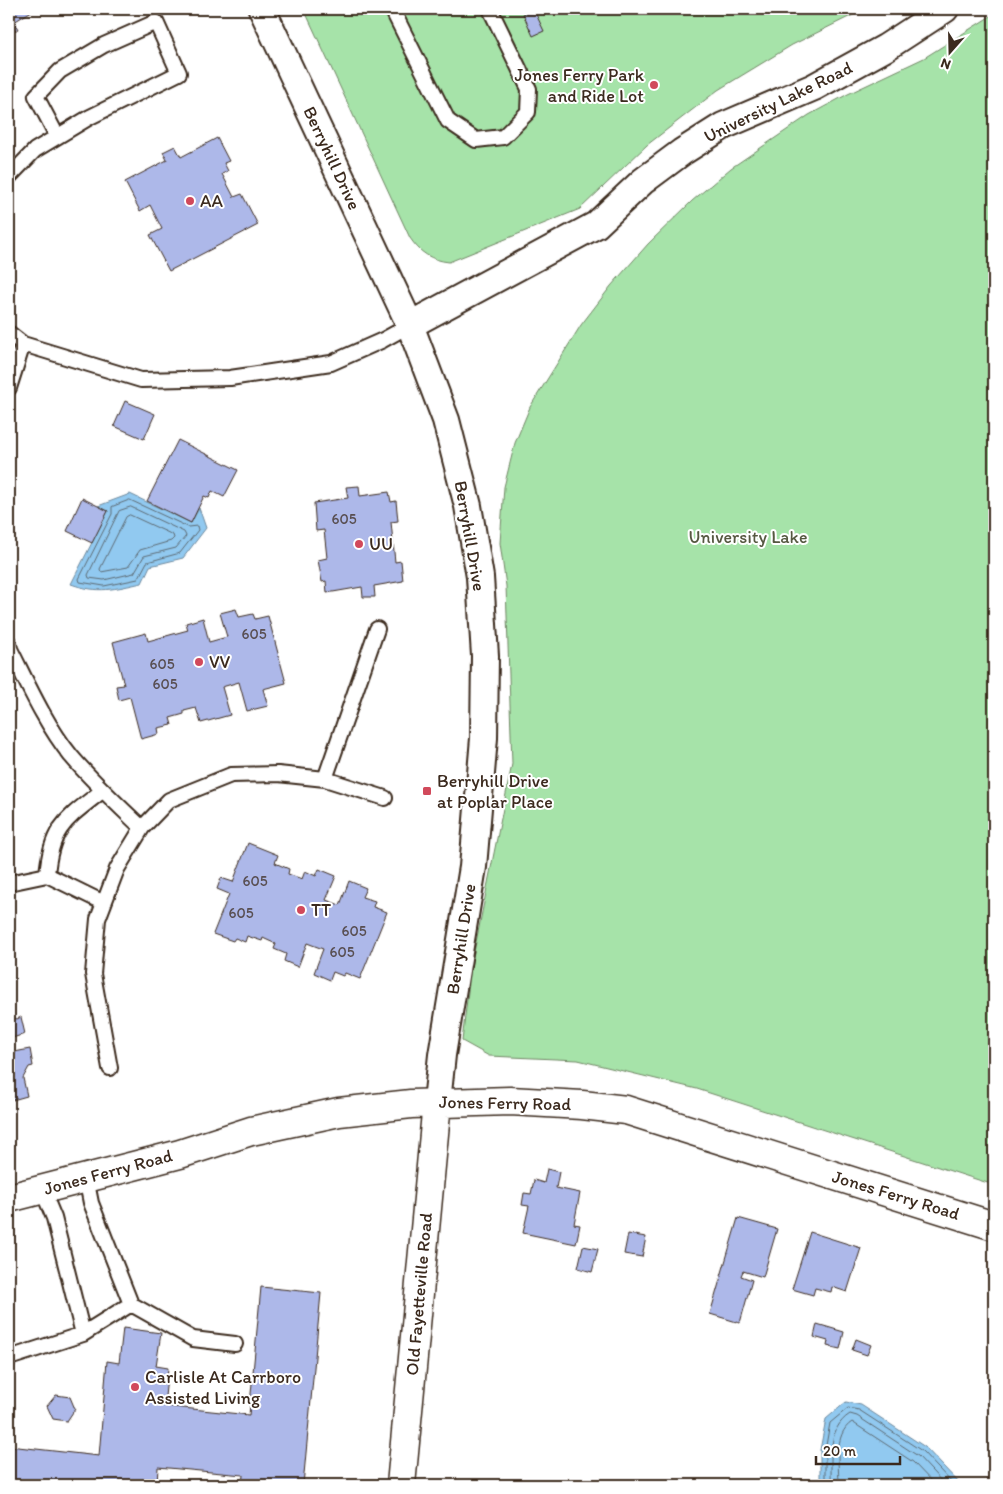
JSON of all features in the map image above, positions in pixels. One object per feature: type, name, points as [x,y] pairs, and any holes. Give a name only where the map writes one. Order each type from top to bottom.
[{"type":"street","name":"Berryhill Drive","points":[[262,9],[410,325],[446,420],[468,506],[480,577],[485,656],[484,738],[473,867],[442,1055],[437,1102]]},
{"type":"street","name":"University Lake Road","points":[[410,325],[596,225],[643,181],[682,152],[723,126],[814,87],[885,48],[945,9]]},
{"type":"street","name":"Jones Ferry Road","points":[[9,1198],[180,1154],[251,1131],[339,1112],[437,1102],[510,1101],[582,1104],[626,1110],[994,1226]]},
{"type":"street","name":"Old Fayetteville Road","points":[[401,1485],[437,1102]]},
{"type":"lane","points":[[392,9],[448,122],[476,140],[503,137],[528,112],[529,89],[490,9]]},
{"type":"lane","points":[[9,177],[35,150],[57,136],[179,73],[156,22],[104,45],[60,71],[36,96],[57,136]]},
{"type":"lane","points":[[9,333],[22,344],[141,380],[230,378],[331,363],[383,340],[410,325]]},
{"type":"lane","points":[[9,388],[22,344]]},
{"type":"lane","points":[[324,779],[376,629]]},
{"type":"lane","points":[[9,643],[10,649],[50,724],[70,755],[102,791],[142,828]]},
{"type":"lane","points":[[110,1068],[94,974],[98,919],[117,869],[142,828],[169,800],[230,775],[278,774],[324,779],[385,798]]},
{"type":"lane","points":[[47,875],[49,850],[64,821],[102,791]]},
{"type":"lane","points":[[9,883],[47,875],[104,903]]},
{"type":"lane","points":[[86,1178],[91,1203],[131,1304],[192,1339],[235,1344]]},
{"type":"lane","points":[[42,1189],[54,1218],[83,1334]]},
{"type":"lane","points":[[9,1358],[83,1334],[131,1304]]},
{"type":"green space","points":[[304,9],[865,9],[792,45],[718,90],[647,145],[580,209],[449,262],[437,260],[427,255],[410,238]]},
{"type":"green space","name":"University Lake","points":[[994,14],[994,1185],[697,1089],[578,1060],[489,1056],[462,1041],[471,967],[512,764],[506,586],[500,543],[504,487],[515,443],[530,407],[581,325],[611,286],[648,244],[692,201],[731,168],[809,115],[924,58]]},
{"type":"water","points":[[130,494],[191,523],[199,508],[206,528],[183,558],[150,566],[142,583],[115,589],[98,590],[71,584],[108,511],[98,506]]},
{"type":"water","points":[[846,1402],[861,1405],[925,1447],[961,1485],[820,1485],[820,1450],[826,1419]]},
{"type":"building","points":[[9,9],[35,9],[14,22],[18,29],[9,34]]},
{"type":"building","points":[[534,10],[544,31],[533,36],[523,14]]},
{"type":"building","name":"AA","points":[[217,138],[229,161],[224,163],[228,171],[222,174],[234,197],[242,194],[258,225],[169,271],[150,235],[162,229],[150,205],[140,211],[125,182],[167,160],[163,152],[175,146],[181,157]]},
{"type":"building","points":[[125,401],[155,414],[144,439],[114,426]]},
{"type":"building","points":[[178,440],[238,470],[224,497],[212,491],[209,498],[204,496],[191,523],[147,501]]},
{"type":"building","name":"UU","points":[[359,486],[360,496],[389,492],[391,502],[396,501],[398,521],[391,522],[395,562],[401,561],[403,581],[374,586],[375,597],[363,597],[362,587],[327,593],[326,581],[322,582],[318,560],[327,558],[324,530],[316,531],[314,503],[348,498],[346,487]]},
{"type":"building","points":[[82,498],[108,511],[92,543],[67,531]]},
{"type":"building","name":"VV","points":[[236,609],[239,617],[253,614],[255,619],[268,616],[286,683],[263,689],[268,706],[247,711],[239,682],[222,687],[230,715],[201,723],[196,708],[184,711],[184,714],[170,718],[172,725],[158,728],[159,734],[141,739],[130,697],[119,700],[116,686],[124,685],[113,642],[146,633],[148,641],[188,630],[186,623],[203,618],[209,642],[227,637],[220,613]]},
{"type":"building","name":"TT","points":[[248,843],[278,855],[275,863],[289,869],[288,874],[302,879],[305,871],[316,876],[319,869],[336,876],[326,900],[340,905],[349,881],[366,888],[362,897],[375,901],[373,907],[387,912],[360,979],[345,973],[343,976],[333,972],[330,980],[314,973],[323,949],[307,943],[298,967],[284,961],[286,954],[274,949],[276,944],[263,938],[262,941],[247,936],[245,942],[235,938],[233,941],[213,934],[229,894],[217,889],[221,878],[233,882]]},
{"type":"building","points":[[9,1007],[10,1016],[17,1019],[21,1017],[25,1034],[9,1039]]},
{"type":"building","points":[[30,1049],[33,1066],[29,1067],[23,1078],[27,1096],[9,1101],[9,1053]]},
{"type":"building","points":[[547,1169],[559,1172],[556,1188],[580,1193],[574,1224],[580,1225],[576,1244],[523,1233],[529,1206],[522,1205],[524,1193],[531,1194],[534,1180],[544,1183]]},
{"type":"building","points":[[738,1218],[777,1229],[763,1277],[743,1271],[741,1276],[752,1280],[740,1323],[710,1314]]},
{"type":"building","points":[[810,1232],[861,1248],[847,1292],[832,1287],[831,1292],[815,1288],[813,1295],[792,1289]]},
{"type":"building","points":[[628,1234],[646,1237],[642,1257],[624,1254]]},
{"type":"building","points":[[583,1246],[598,1249],[592,1272],[578,1268]]},
{"type":"building","name":"Carlisle At Carrboro Assisted Living","points":[[261,1287],[321,1293],[303,1485],[242,1485],[243,1475],[158,1467],[157,1485],[9,1485],[9,1446],[99,1456],[107,1361],[119,1363],[123,1328],[161,1333],[156,1366],[168,1368],[164,1406],[249,1415]]},
{"type":"building","points":[[817,1324],[844,1332],[840,1349],[827,1346],[828,1341],[814,1337]]},
{"type":"building","points":[[856,1339],[871,1345],[867,1355],[852,1350]]},
{"type":"building","points":[[56,1395],[70,1397],[75,1409],[67,1421],[53,1419],[47,1406]]},
{"type":"place","name":"Jones Ferry Park and Ride Lot","points":[[654,85]]},
{"type":"place","name":"AA","points":[[190,201]]},
{"type":"place","name":"UU","points":[[359,544]]},
{"type":"place","name":"VV","points":[[199,662]]},
{"type":"place","name":"Berryhill Drive at Poplar Place","points":[[427,791]]},
{"type":"place","name":"TT","points":[[301,910]]},
{"type":"place","name":"Carlisle At Carrboro Assisted Living","points":[[135,1387]]}]
